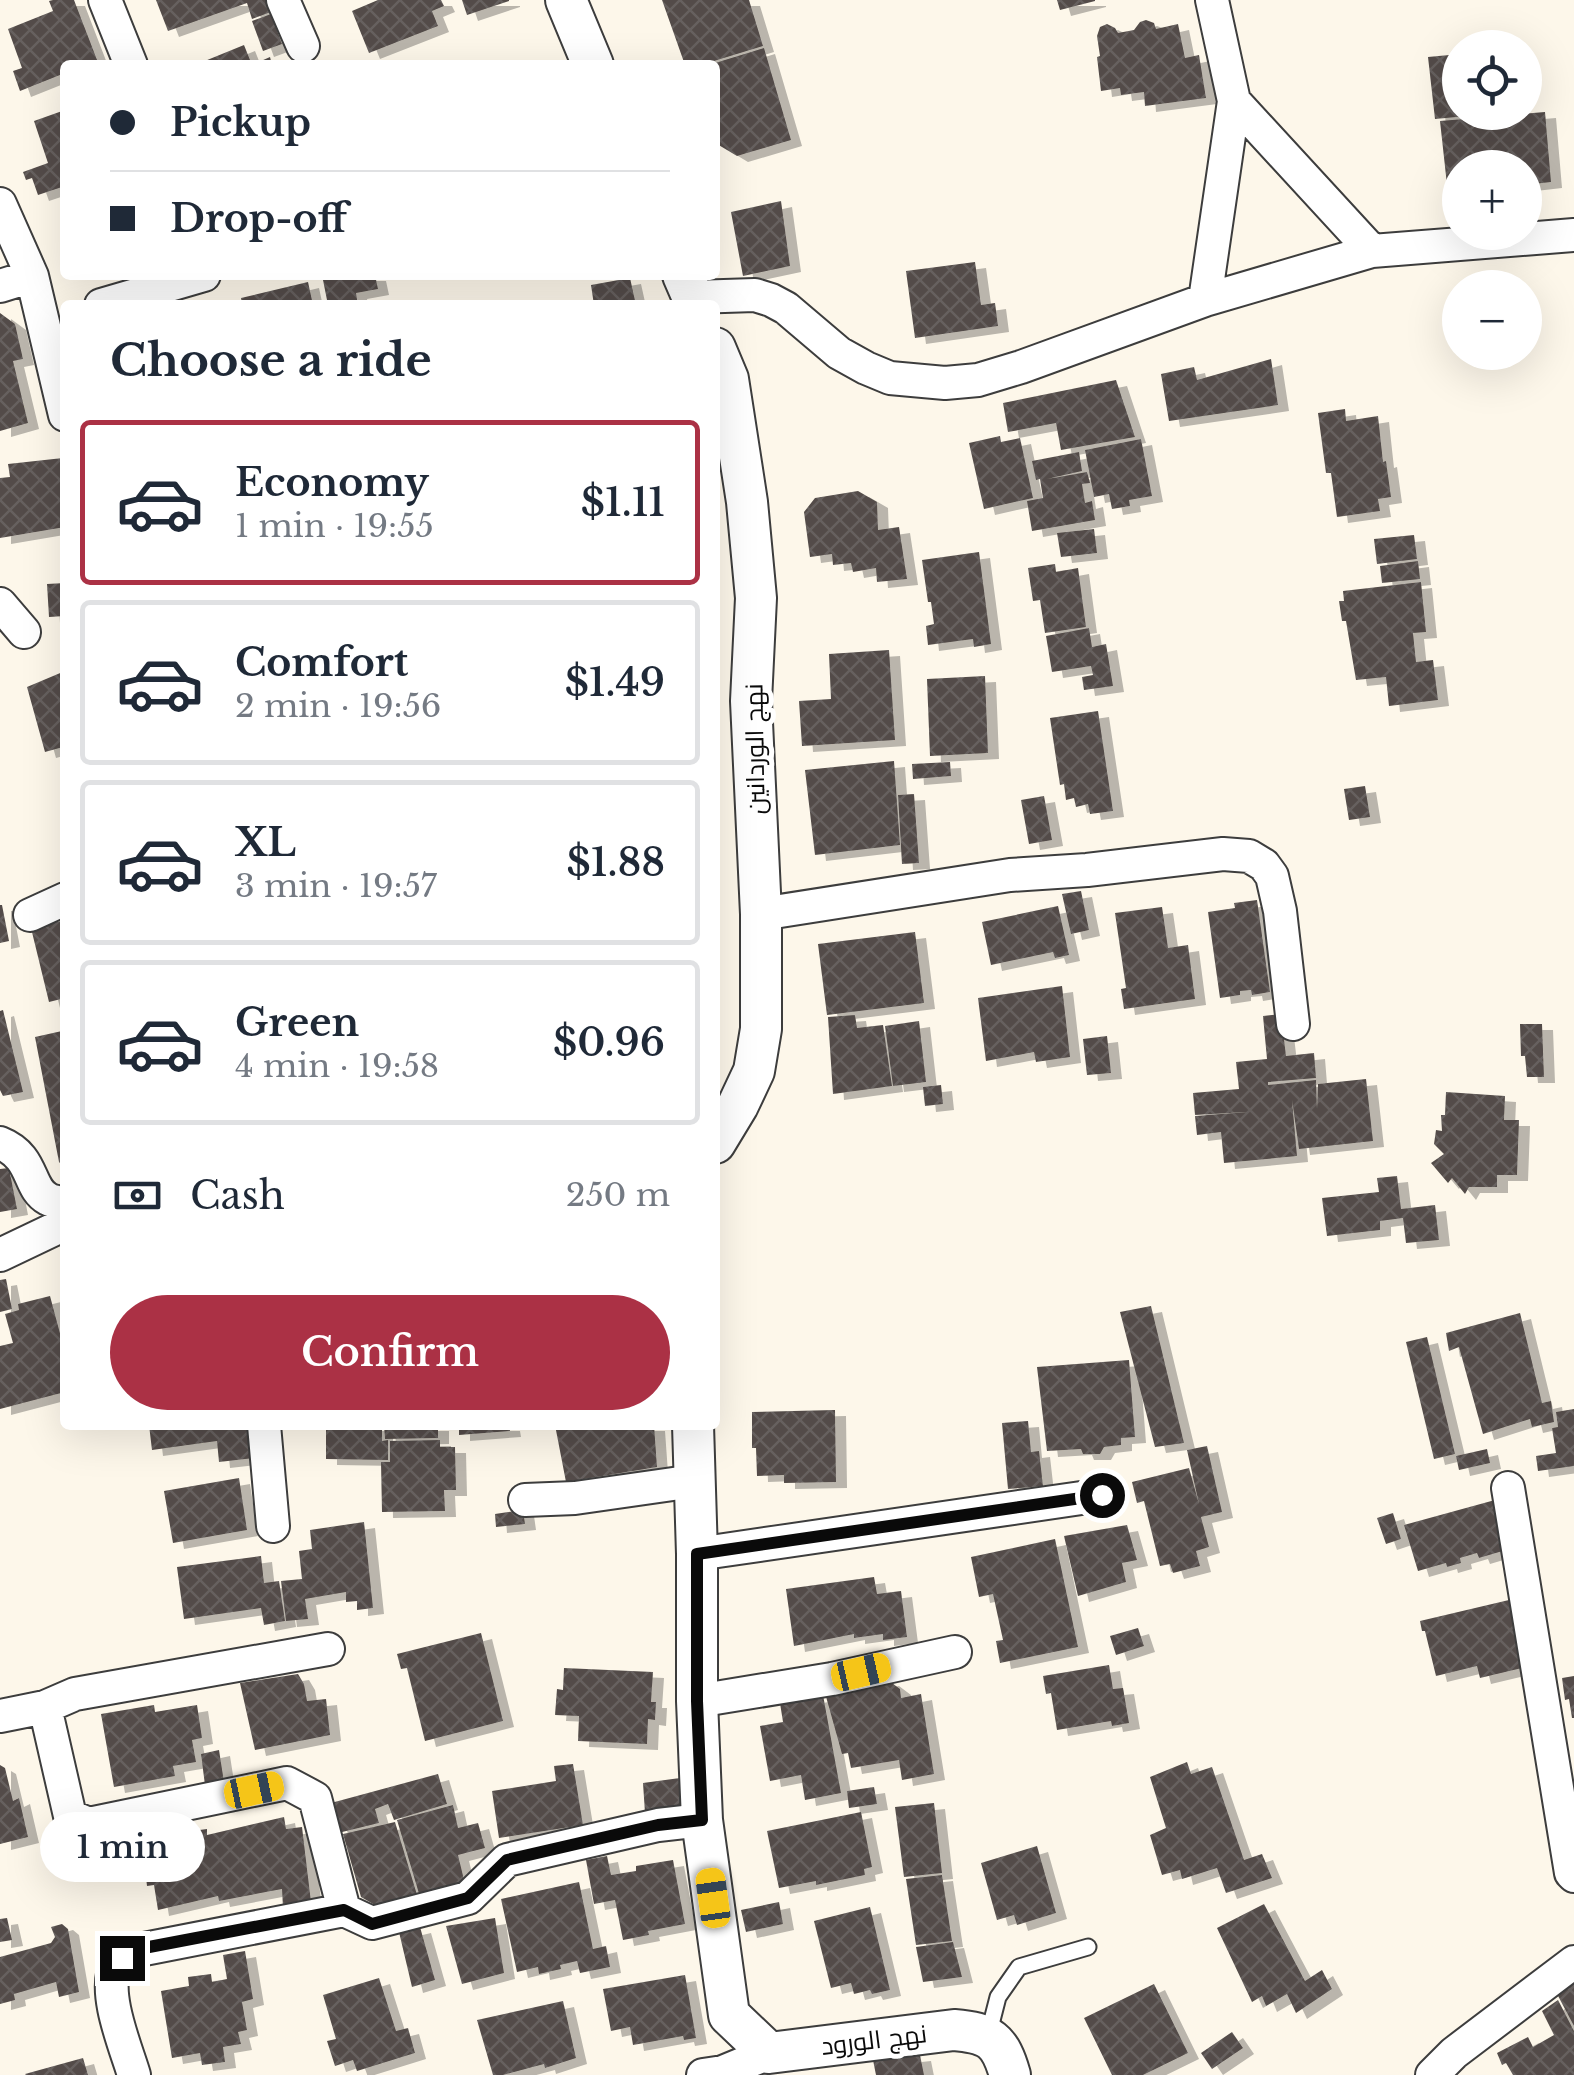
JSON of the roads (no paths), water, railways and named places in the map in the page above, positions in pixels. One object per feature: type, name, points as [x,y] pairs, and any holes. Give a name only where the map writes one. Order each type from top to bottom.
[{"type":"street","points":[[104,0],[129,60]]},
{"type":"street","points":[[283,0],[303,46]]},
{"type":"street","points":[[566,0],[591,60]]},
{"type":"street","points":[[1204,300],[1234,101],[1212,0]]},
{"type":"street","points":[[1234,101],[1372,251]]},
{"type":"street","points":[[0,204],[54,319],[60,371]]},
{"type":"street","points":[[691,292],[755,295],[770,300],[866,368],[890,378],[945,384],[978,380],[1020,367],[1204,300],[1372,251],[1574,235]]},
{"type":"street","points":[[0,286],[32,276]]},
{"type":"street","points":[[118,300],[187,280]]},
{"type":"street","name":"نهج الوردانين","points":[[720,360],[728,379],[747,502],[756,598],[751,701],[761,914],[761,1029],[754,1071],[720,1135]]},
{"type":"street","points":[[0,604],[24,632]]},
{"type":"street","points":[[761,914],[1010,875],[1223,854],[1248,856],[1264,865],[1272,876],[1294,1024]]},
{"type":"street","points":[[30,915],[60,901]]},
{"type":"street","points":[[0,1143],[18,1152],[47,1199],[60,1202]]},
{"type":"street","points":[[0,1255],[60,1226]]},
{"type":"street","points":[[264,1430],[273,1526]]},
{"type":"street","points":[[693,1430],[702,1820],[730,2015],[769,2053],[723,2072],[703,2075]]},
{"type":"street","points":[[525,1500],[576,1498],[694,1481]]},
{"type":"street","points":[[1508,1488],[1574,1876]]},
{"type":"street","points":[[697,1554],[1102,1495]]},
{"type":"street","points":[[0,1716],[45,1706],[75,1694],[328,1649]]},
{"type":"street","points":[[697,1701],[955,1652]]},
{"type":"street","points":[[45,1706],[70,1816],[89,1824],[287,1783],[315,1798],[344,1910]]},
{"type":"street","points":[[134,2075],[112,1992],[114,1968],[134,1950],[344,1910],[372,1924],[468,1898],[507,1860],[658,1825],[702,1820]]},
{"type":"street","points":[[1432,2075],[1454,2053],[1574,1962]]},
{"type":"street","name":"نهج الورود","points":[[769,2053],[954,2030],[988,2036]]},
{"type":"street","points":[[988,2036],[998,2045],[1010,2075]]},
{"type":"lane","points":[[988,2036],[998,1997],[1018,1967],[1088,1947]]}]
